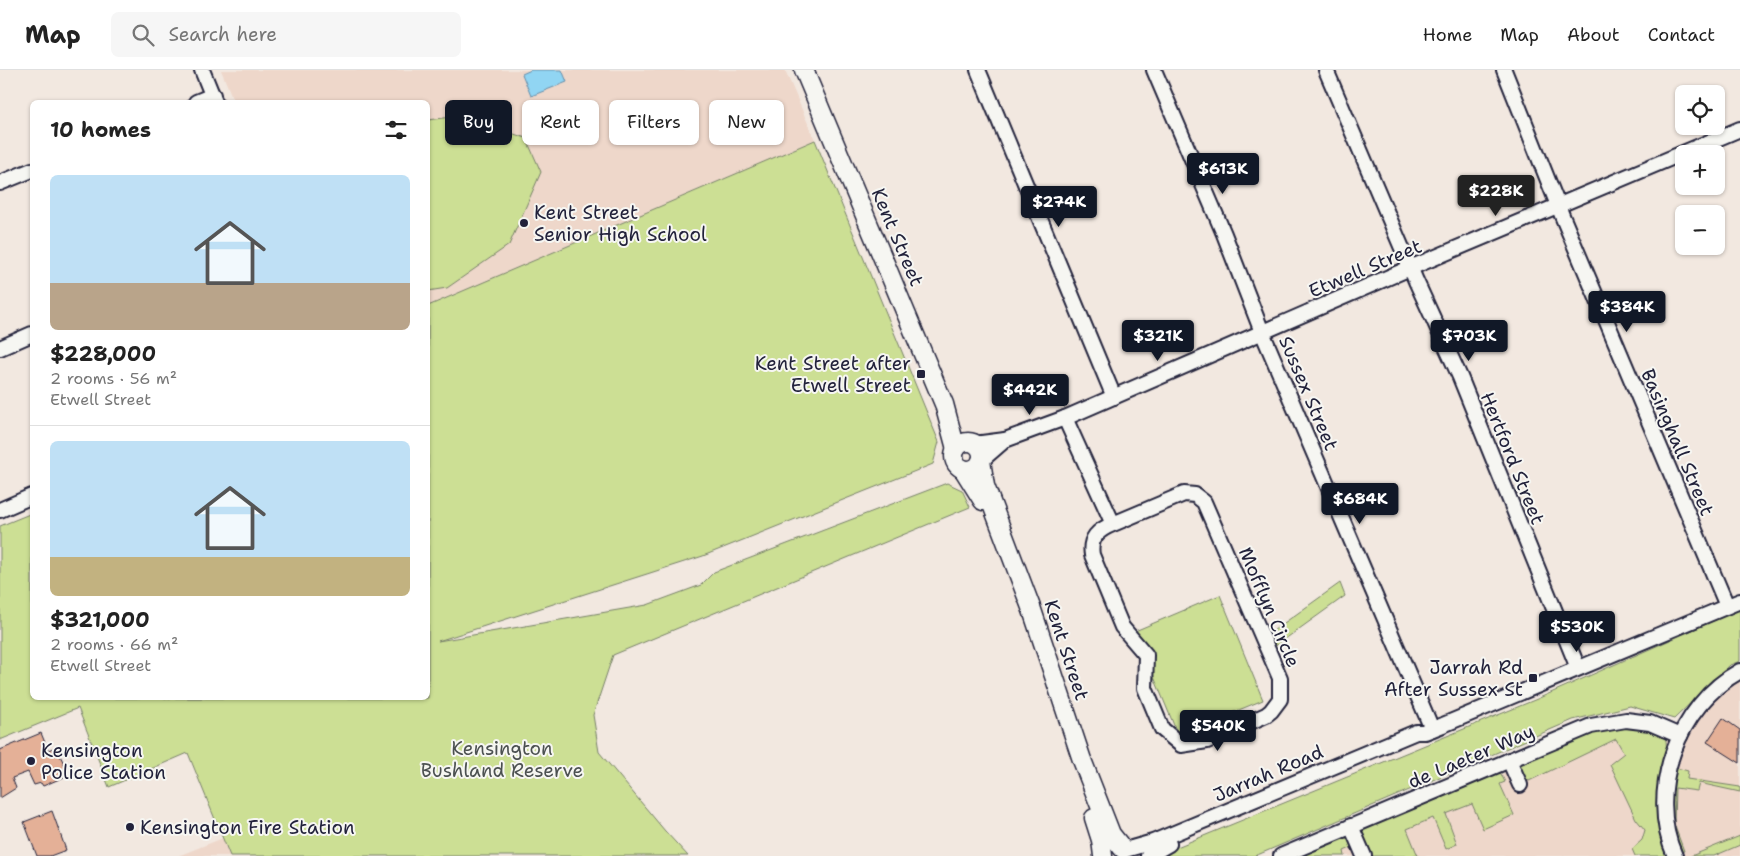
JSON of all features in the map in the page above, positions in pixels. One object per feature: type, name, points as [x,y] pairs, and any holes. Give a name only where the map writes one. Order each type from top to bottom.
[{"type":"main road","name":"Kent Street","points":[[804,71],[949,418],[967,445]]},
{"type":"main road","points":[[967,445],[981,450],[981,460],[974,469],[963,469],[955,461],[967,445]]},
{"type":"main road","name":"Kent Street","points":[[981,460],[985,486],[1032,610],[1082,760],[1111,834],[1126,852]]},
{"type":"main road","name":"Kent Street","points":[[963,469],[985,504],[1022,601],[1069,758],[1096,821],[1104,856]]},
{"type":"main road","points":[[1104,856],[1114,848],[1126,852]]},
{"type":"street","points":[[202,70],[214,99]]},
{"type":"street","points":[[978,70],[1114,397]]},
{"type":"street","name":"Sussex Street","points":[[1154,70],[1224,234],[1262,332],[1428,730]]},
{"type":"street","name":"Hertford Street","points":[[1326,70],[1410,268],[1460,377],[1578,668]]},
{"type":"street","name":"Basinghall Street","points":[[1504,70],[1558,206],[1734,603]]},
{"type":"street","name":"Etwell Street","points":[[967,445],[1005,440],[1065,418],[1410,268],[1740,129]]},
{"type":"street","points":[[0,183],[30,171]]},
{"type":"street","points":[[0,348],[30,335]]},
{"type":"street","points":[[1065,418],[1113,524]]},
{"type":"street","name":"Etwell Street","points":[[981,460],[1005,440]]},
{"type":"street","name":"Mofflyn Circle","points":[[1184,494],[1195,496],[1204,502],[1280,678],[1280,699],[1271,711],[1207,741],[1195,744],[1181,745],[1166,734],[1162,729],[1145,688],[1146,655],[1122,627],[1092,555],[1091,549],[1094,536],[1103,528],[1113,524],[1184,494]]},
{"type":"street","points":[[0,510],[30,497]]},
{"type":"street","name":"Jarrah Road","points":[[1126,852],[1416,732],[1428,730],[1734,603]]},
{"type":"street","points":[[1675,856],[1667,837],[1666,799],[1670,759],[1689,719],[1715,689],[1740,671]]},
{"type":"street","name":"de Laeter Way","points":[[1281,856],[1591,726],[1626,720],[1650,723],[1680,736]]},
{"type":"street","name":"Jarrah Road","points":[[1148,856],[1196,831],[1419,739],[1428,730]]},
{"type":"street","points":[[1509,760],[1520,785]]},
{"type":"street","points":[[1351,826],[1364,856]]},
{"type":"shaded area","name":"Kent Street Senior High School","points":[[221,70],[785,70],[815,140],[430,305],[430,100],[233,100]]},
{"type":"shaded area","points":[[1740,680],[1740,856],[1305,856],[1594,735],[1648,732],[1683,748],[1695,723],[1707,708],[1720,695]]},
{"type":"shaded area","points":[[223,838],[230,856],[178,856]]},
{"type":"green space","points":[[445,118],[445,145],[512,145],[512,133],[522,137],[522,145],[529,145],[541,172],[509,245],[447,288],[430,291],[430,120]]},
{"type":"green space","name":"Kensington Bushland Reserve","points":[[815,140],[939,442],[933,464],[703,556],[438,641],[647,605],[701,585],[714,572],[947,483],[962,490],[970,507],[613,655],[593,715],[599,752],[688,856],[230,856],[188,753],[109,787],[78,708],[0,740],[0,526],[30,514],[30,700],[430,700],[430,305]]},
{"type":"green space","points":[[1340,583],[1345,596],[1274,647],[1270,633]]},
{"type":"green space","points":[[1220,595],[1263,700],[1178,735],[1135,631]]},
{"type":"green space","points":[[1740,609],[1740,661],[1730,665],[1674,719],[1630,706],[1573,720],[1255,856],[1155,856],[1537,699]]},
{"type":"green space","points":[[1641,726],[1665,736],[1666,750],[1661,769],[1658,813],[1661,833],[1668,856],[1635,856],[1632,849],[1642,840],[1645,830],[1636,819],[1610,764],[1624,753],[1616,739],[1529,781],[1526,779],[1518,763],[1600,729]]},
{"type":"green space","points":[[1677,768],[1688,771],[1687,779],[1740,787],[1740,792],[1699,783],[1697,791],[1675,788],[1674,824],[1684,851],[1679,853],[1670,828],[1673,773]]},
{"type":"green space","points":[[1500,772],[1505,782],[1500,784],[1514,815],[1483,829],[1472,804],[1446,814],[1457,844],[1446,849],[1433,818],[1407,829],[1418,856],[1369,856],[1359,831]]},
{"type":"green space","points":[[1346,834],[1353,847],[1344,851],[1345,856],[1298,856]]},
{"type":"green space","points":[[1740,836],[1740,845],[1714,856],[1691,856]]},
{"type":"water","points":[[531,70],[562,70],[567,82],[531,96],[522,74]]},
{"type":"building","points":[[1723,718],[1740,730],[1740,763],[1707,742]]},
{"type":"building","name":"Kensington Police Station","points":[[41,733],[48,750],[56,747],[68,772],[62,774],[64,777],[43,786],[41,783],[34,785],[28,772],[12,778],[16,788],[0,798],[0,750]]},
{"type":"building","points":[[52,811],[66,850],[50,856],[37,856],[24,822]]},
{"type":"place","name":"Kent Street Senior High School","points":[[524,223]]},
{"type":"place","name":"Kent Street after Etwell Street","points":[[921,374]]},
{"type":"place","name":"Jarrah Rd After Sussex St","points":[[1533,678]]},
{"type":"place","name":"Kensington Police Station","points":[[31,761]]},
{"type":"place","name":"Kensington Fire Station","points":[[130,827]]}]
